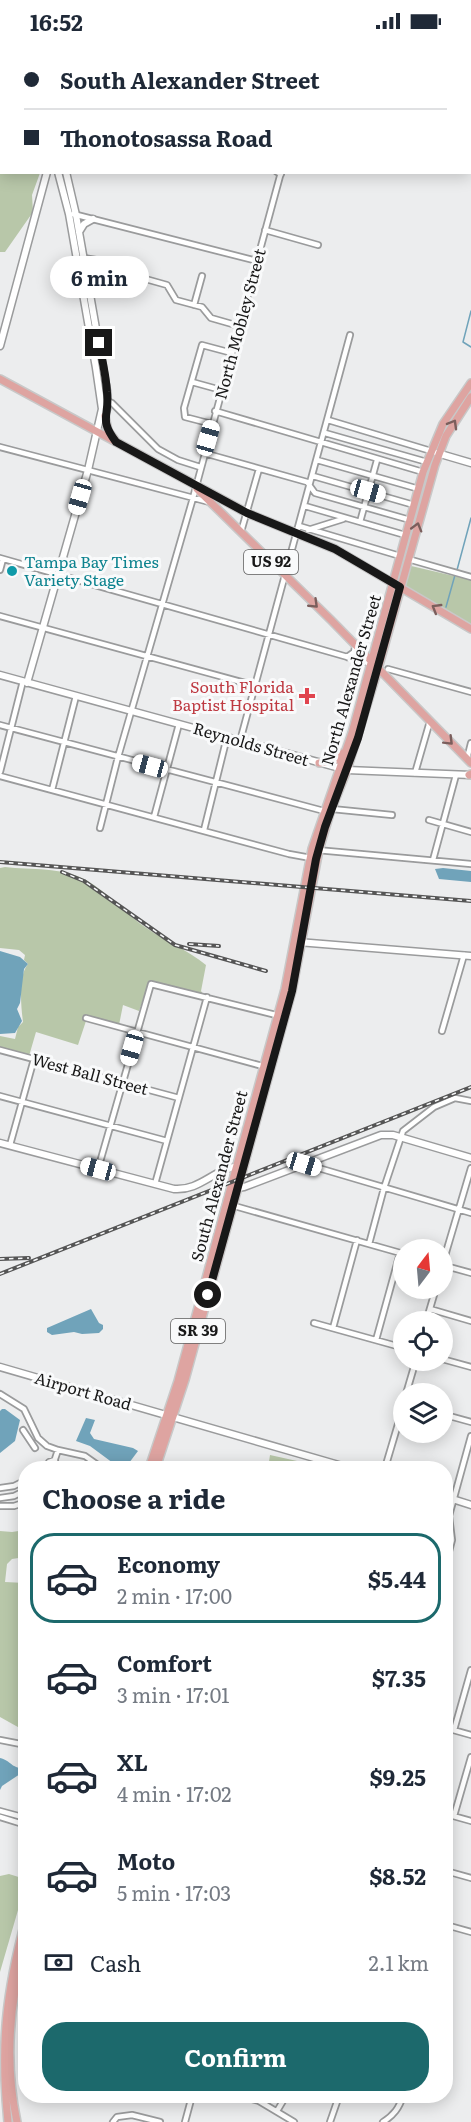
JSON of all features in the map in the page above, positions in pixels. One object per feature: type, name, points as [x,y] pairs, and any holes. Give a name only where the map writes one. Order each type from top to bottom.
[{"type":"main road","name":"US 92","points":[[0,379],[247,513],[298,530],[335,549],[471,629]]},
{"type":"main road","name":"North Alexander Street","points":[[344,769],[348,746],[397,565],[404,557],[443,424],[471,383]]},
{"type":"main road","name":"North Alexander Street","points":[[307,888],[315,850],[378,669],[400,587],[405,535],[423,472],[427,462],[471,397]]},
{"type":"main road","points":[[103,412],[108,431],[116,442]]},
{"type":"main road","name":"US 92","points":[[196,486],[372,664]]},
{"type":"main road","points":[[377,573],[389,571],[397,565]]},
{"type":"main road","points":[[372,664],[469,761]]},
{"type":"main road","points":[[319,763],[336,760],[348,746]]},
{"type":"main road","name":"South Alexander Street","points":[[158,1461],[281,1016],[298,942],[307,888]]},
{"type":"main road","name":"South Alexander Street","points":[[229,1204],[237,1188],[239,1166]]},
{"type":"main road","name":"South Alexander Street","points":[[152,1461],[169,1416]]},
{"type":"main road","points":[[8,2122],[1,2079],[3,2015],[9,1976],[18,1945]]},
{"type":"main road","points":[[17,2122],[7,2110],[12,2004],[18,1977]]},
{"type":"main road","points":[[3,2015],[12,2004]]},
{"type":"main road","points":[[3,2015],[6,2023],[6,2073],[10,2081]]},
{"type":"street","points":[[0,346],[46,174]]},
{"type":"street","points":[[59,174],[79,233],[108,401],[97,432],[43,628],[11,728],[0,774],[289,854],[313,858]]},
{"type":"street","points":[[66,174],[103,412]]},
{"type":"street","name":"North Mobley Street","points":[[118,757],[193,498],[279,174]]},
{"type":"street","points":[[72,214],[257,261]]},
{"type":"street","points":[[79,233],[84,224],[93,219]]},
{"type":"street","points":[[265,230],[318,245]]},
{"type":"street","points":[[84,258],[102,261],[110,268],[167,285],[174,299],[205,309],[211,318],[239,326]]},
{"type":"street","points":[[194,305],[201,276]]},
{"type":"street","points":[[240,741],[351,335]]},
{"type":"street","points":[[212,424],[185,417],[184,408],[202,345],[232,353]]},
{"type":"street","points":[[192,382],[221,390]]},
{"type":"street","points":[[100,389],[108,401],[159,449],[178,460],[200,467]]},
{"type":"street","points":[[215,411],[423,472]]},
{"type":"street","points":[[328,420],[471,463]]},
{"type":"street","points":[[325,433],[427,462]]},
{"type":"street","points":[[0,447],[213,503]]},
{"type":"street","points":[[204,453],[306,482],[315,493],[410,520]]},
{"type":"street","points":[[360,522],[376,459]]},
{"type":"street","points":[[317,460],[419,489]]},
{"type":"street","points":[[241,532],[259,469]]},
{"type":"street","points":[[313,476],[414,505]]},
{"type":"street","points":[[305,506],[405,535]]},
{"type":"street","points":[[308,530],[344,518]]},
{"type":"street","points":[[298,530],[308,530],[471,577]]},
{"type":"street","points":[[0,570],[1,559],[372,664]]},
{"type":"street","points":[[0,616],[255,686]]},
{"type":"street","points":[[347,657],[353,654],[355,647]]},
{"type":"street","points":[[388,669],[471,692]]},
{"type":"street","points":[[394,685],[393,679],[398,672]]},
{"type":"street","name":"Reynolds Street","points":[[0,675],[344,769],[470,775]]},
{"type":"street","points":[[52,790],[76,696]]},
{"type":"street","points":[[415,773],[429,721]]},
{"type":"street","points":[[154,817],[179,723]]},
{"type":"street","points":[[0,725],[215,783],[328,810],[392,815]]},
{"type":"street","points":[[204,830],[227,737]]},
{"type":"street","points":[[469,761],[471,743]]},
{"type":"street","points":[[100,828],[118,757]]},
{"type":"street","points":[[433,860],[456,775]]},
{"type":"street","points":[[429,820],[471,832]]},
{"type":"street","points":[[315,850],[471,864]]},
{"type":"street","points":[[298,942],[467,956],[442,1031]]},
{"type":"street","points":[[98,1169],[151,984],[281,1016]]},
{"type":"street","points":[[155,1184],[207,997]]},
{"type":"street","points":[[86,1018],[266,1067]]},
{"type":"street","name":"West Ball Street","points":[[0,1050],[179,1098]]},
{"type":"street","points":[[10,1145],[34,1059]]},
{"type":"street","points":[[0,1096],[167,1141]]},
{"type":"street","points":[[369,1244],[384,1188],[404,1131],[434,1107],[455,1098],[471,1101]]},
{"type":"street","points":[[237,1188],[244,1188],[381,1135],[401,1138],[471,1158]]},
{"type":"street","points":[[0,1143],[174,1189],[189,1189],[222,1171],[239,1166]]},
{"type":"street","points":[[304,1164],[471,1213]]},
{"type":"street","points":[[450,1239],[471,1168]]},
{"type":"street","points":[[229,1204],[393,1251]]},
{"type":"street","points":[[333,1328],[357,1240]]},
{"type":"street","points":[[453,1268],[471,1273]]},
{"type":"street","points":[[376,1340],[393,1283]]},
{"type":"street","points":[[433,1299],[430,1309],[471,1321]]},
{"type":"street","points":[[314,1323],[393,1345]]},
{"type":"street","points":[[453,1362],[471,1367]]},
{"type":"street","name":"Airport Road","points":[[0,1366],[325,1461]]},
{"type":"street","points":[[0,1394],[24,1409],[36,1434],[47,1446],[85,1456],[92,1461]]},
{"type":"street","points":[[453,1417],[471,1422]]},
{"type":"street","points":[[23,1430],[35,1449]]},
{"type":"street","points":[[29,1437],[36,1434]]},
{"type":"street","points":[[471,1437],[453,1499],[471,1505]]},
{"type":"street","points":[[387,1461],[393,1441]]},
{"type":"street","points":[[52,1461],[56,1460],[58,1450]]},
{"type":"street","points":[[0,1488],[18,1484]]},
{"type":"street","points":[[0,1498],[18,1494]]},
{"type":"street","points":[[0,1506],[18,1505]]},
{"type":"street","points":[[471,1670],[454,1730],[471,1735]]},
{"type":"street","points":[[0,1740],[18,1743]]},
{"type":"street","points":[[471,1756],[454,1816],[471,1821]]},
{"type":"street","points":[[0,1811],[18,1816]]},
{"type":"street","points":[[0,1817],[18,1823]]},
{"type":"street","points":[[453,1873],[471,1878]]},
{"type":"street","points":[[453,1927],[471,1932]]},
{"type":"street","points":[[185,2122],[190,2103]]},
{"type":"street","points":[[261,2103],[294,2122]]},
{"type":"street","points":[[277,2111],[282,2103]]},
{"type":"street","points":[[330,2122],[337,2103]]},
{"type":"street","points":[[383,2122],[391,2117],[400,2103]]},
{"type":"street","points":[[113,2122],[117,2117],[132,2115],[160,2122]]},
{"type":"green space","points":[[0,174],[40,174],[32,195],[33,212],[5,252],[0,252]]},
{"type":"green space","points":[[407,565],[471,580],[471,627],[403,586]]},
{"type":"green space","points":[[0,868],[67,873],[94,885],[155,934],[206,965],[201,991],[203,994],[149,982],[139,1011],[123,1005],[119,1025],[85,1016],[86,1021],[78,1045],[36,1032],[29,1056],[0,1047],[0,1036],[15,1039],[18,1027],[23,1022],[21,983],[28,964],[24,960],[25,955],[19,950],[0,948]]},
{"type":"green space","points":[[270,1455],[297,1461],[269,1461]]},
{"type":"green space","points":[[0,1531],[18,1531],[18,1558],[12,1559],[7,1564],[5,1582],[18,1583],[18,1727],[0,1717]]},
{"type":"green space","points":[[9,1874],[18,1877],[18,1910],[0,1972],[0,1876]]},
{"type":"water","points":[[435,869],[471,871],[471,882],[439,879]]},
{"type":"water","points":[[0,951],[20,957],[28,964],[24,969],[20,1003],[17,1009],[22,1021],[15,1033],[0,1034]]},
{"type":"water","points":[[91,1309],[99,1323],[103,1325],[99,1333],[74,1332],[52,1335],[47,1332],[47,1328]]},
{"type":"water","points":[[2,1409],[20,1420],[15,1441],[0,1453],[0,1411]]},
{"type":"water","points":[[86,1418],[95,1420],[90,1433],[94,1439],[138,1451],[130,1461],[110,1461],[90,1446],[76,1441]]},
{"type":"water","points":[[0,1758],[18,1767],[18,1775],[2,1786],[0,1790]]},
{"type":"waterway","points":[[471,311],[463,342],[471,347]]},
{"type":"waterway","points":[[457,570],[471,518]]},
{"type":"waterway","points":[[446,607],[455,575]]},
{"type":"railway","points":[[0,862],[471,901]]},
{"type":"railway","points":[[62,872],[84,881],[175,945],[266,971]]},
{"type":"railway","points":[[189,944],[219,946]]},
{"type":"railway","points":[[0,1274],[471,1087]]},
{"type":"railway","points":[[0,1259],[29,1258]]},
{"type":"place","name":"Tampa Bay Times Variety Stage","points":[[12,571]]},
{"type":"place","name":"South Florida Baptist Hospital","points":[[307,696]]},
{"type":"route","points":[[99,343],[108,401],[105,423],[116,442],[247,513],[335,549],[400,587],[358,738],[325,827],[316,859],[292,991],[208,1295]]}]
